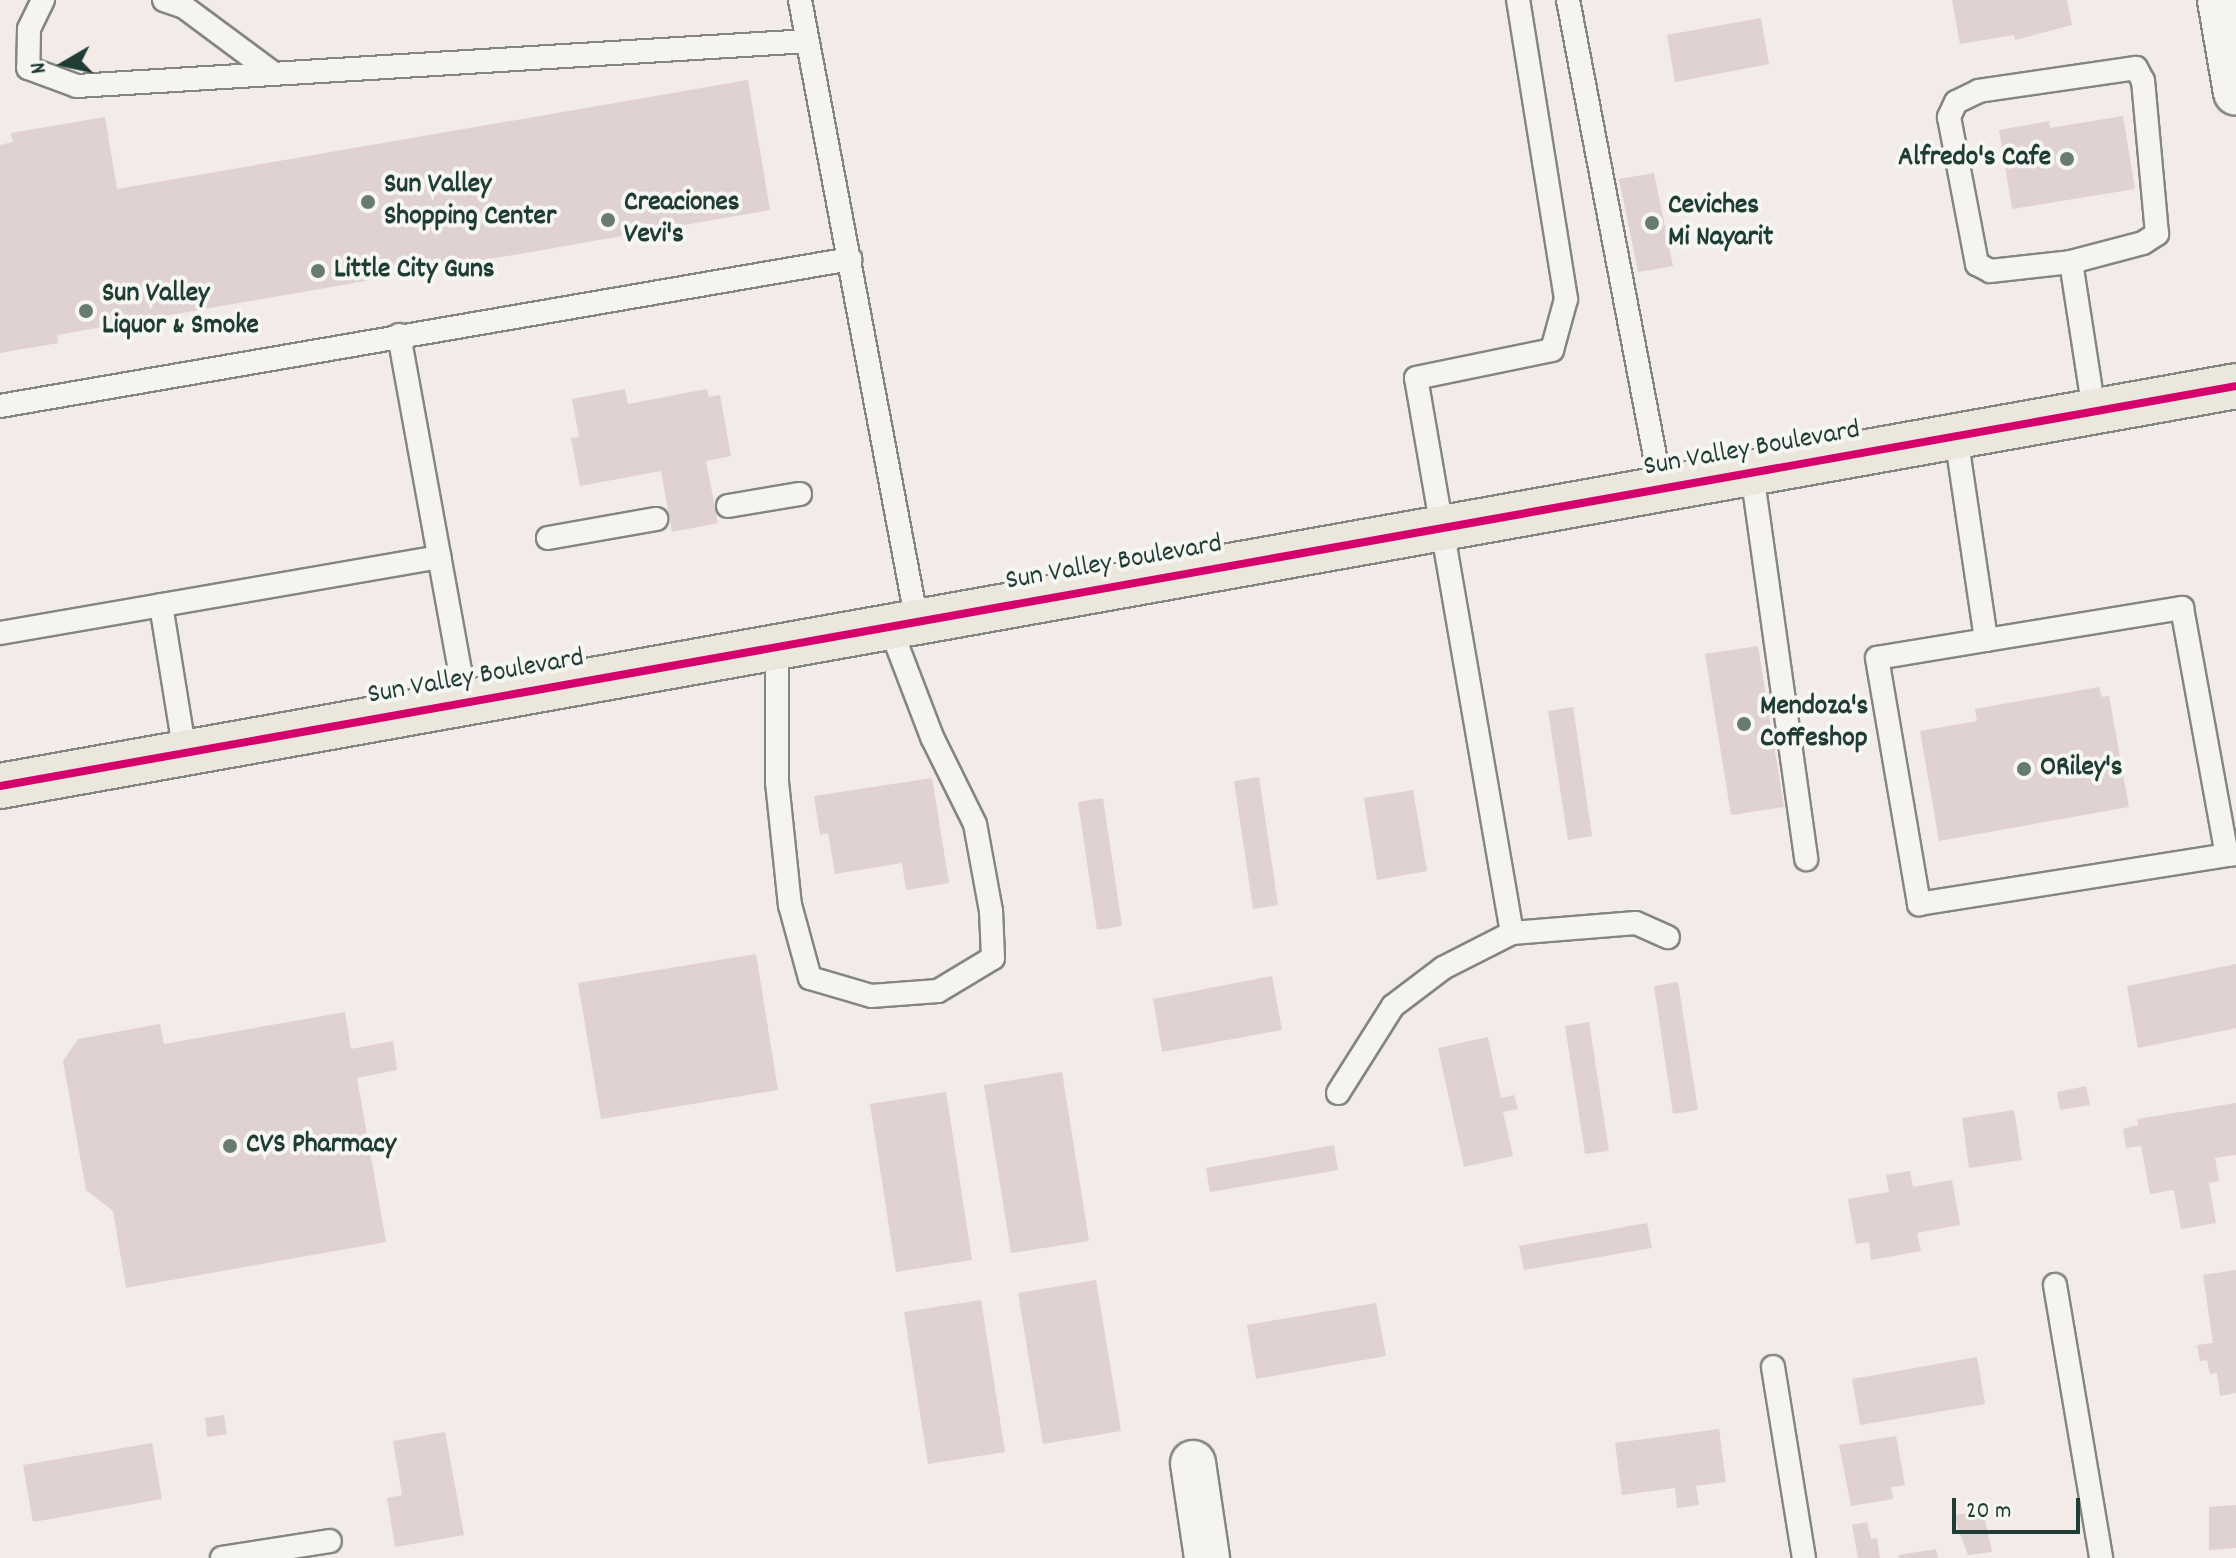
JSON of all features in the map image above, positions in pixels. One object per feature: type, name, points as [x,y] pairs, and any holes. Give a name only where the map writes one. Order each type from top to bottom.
[{"type":"main road","name":"Sun Valley Boulevard","points":[[0,786],[2236,386]]},
{"type":"street","points":[[2220,0],[2236,93]]},
{"type":"street","points":[[1193,1463],[1207,1558]]},
{"type":"lane","points":[[43,0],[29,29],[28,68],[77,86],[808,41]]},
{"type":"lane","points":[[164,0],[184,7],[273,73]]},
{"type":"lane","points":[[777,647],[779,798],[790,905],[810,978],[871,996],[938,991],[993,958],[991,911],[975,824],[932,737],[904,624],[850,259],[800,0]]},
{"type":"lane","points":[[1512,933],[1445,527],[1416,378],[1552,350],[1566,299],[1518,0]]},
{"type":"lane","points":[[1568,0],[1661,489]]},
{"type":"lane","points":[[2136,68],[2143,81],[2157,234],[2143,243],[2071,262],[1990,271],[1977,264],[1949,117],[1956,102],[1979,91],[2136,68]]},
{"type":"lane","points":[[0,406],[850,259]]},
{"type":"lane","points":[[2071,262],[2094,411]]},
{"type":"lane","points":[[399,335],[466,703]]},
{"type":"lane","points":[[1956,436],[1986,640]]},
{"type":"lane","points":[[1752,473],[1806,859]]},
{"type":"lane","points":[[728,506],[800,494]]},
{"type":"lane","points":[[548,538],[656,519]]},
{"type":"lane","points":[[0,633],[439,557]]},
{"type":"lane","points":[[161,605],[185,753]]},
{"type":"lane","points":[[2182,608],[2231,854],[1919,904],[1877,658],[2182,608]]},
{"type":"lane","points":[[1338,1093],[1393,1006],[1443,968],[1512,933],[1636,923],[1668,937]]},
{"type":"lane","points":[[2055,1285],[2101,1558]]},
{"type":"lane","points":[[1773,1367],[1804,1558]]},
{"type":"lane","points":[[222,1558],[330,1541]]},
{"type":"building","points":[[1952,0],[2067,0],[2072,25],[2015,40],[2014,35],[1960,44]]},
{"type":"building","points":[[1761,18],[1769,64],[1675,82],[1667,35]]},
{"type":"building","name":"Sun Valley Shopping Center","points":[[748,80],[770,210],[57,335],[58,343],[0,353],[0,145],[13,142],[11,133],[105,117],[117,189]]},
{"type":"building","name":"Alfredo's Cafe","points":[[2123,116],[2135,189],[2012,209],[1999,130],[2049,121],[2050,128]]},
{"type":"building","points":[[1654,173],[1673,266],[1638,272],[1619,179]]},
{"type":"building","points":[[625,389],[628,404],[707,389],[709,397],[720,395],[731,456],[706,461],[718,523],[672,532],[661,471],[580,486],[571,438],[579,437],[572,399]]},
{"type":"building","name":"Mendoza's Coffeshop","points":[[1758,646],[1784,807],[1731,815],[1705,654]]},
{"type":"building","name":"ORiley's","points":[[2099,687],[2102,697],[2109,696],[2129,807],[1939,841],[1920,731],[1977,721],[1975,709]]},
{"type":"building","points":[[1573,707],[1592,836],[1568,840],[1548,711]]},
{"type":"building","points":[[1259,777],[1278,905],[1253,909],[1234,781]]},
{"type":"building","points":[[932,778],[949,883],[906,890],[902,863],[835,874],[828,833],[820,835],[814,796]]},
{"type":"building","points":[[1413,790],[1427,871],[1377,880],[1364,798]]},
{"type":"building","points":[[1103,798],[1122,926],[1097,930],[1078,802]]},
{"type":"building","points":[[756,954],[778,1090],[601,1119],[578,983]]},
{"type":"building","points":[[2236,964],[2236,1028],[2138,1048],[2127,986]]},
{"type":"building","points":[[1272,976],[1282,1030],[1162,1052],[1153,999]]},
{"type":"building","points":[[1678,982],[1698,1110],[1673,1114],[1654,986]]},
{"type":"building","points":[[345,1012],[351,1049],[393,1041],[397,1070],[357,1078],[386,1242],[126,1288],[113,1211],[86,1190],[63,1061],[78,1039],[160,1024],[164,1044]]},
{"type":"building","points":[[1589,1022],[1609,1151],[1585,1154],[1565,1026]]},
{"type":"building","points":[[1488,1037],[1501,1098],[1514,1095],[1518,1109],[1503,1112],[1513,1156],[1464,1167],[1438,1048]]},
{"type":"building","points":[[1062,1072],[1089,1241],[1011,1253],[984,1085]]},
{"type":"building","points":[[2086,1086],[2090,1105],[2060,1110],[2057,1092]]},
{"type":"building","points":[[946,1092],[972,1260],[896,1272],[870,1104]]},
{"type":"building","points":[[2236,1103],[2236,1155],[2215,1158],[2219,1181],[2209,1183],[2216,1223],[2181,1229],[2174,1190],[2150,1194],[2141,1146],[2126,1148],[2123,1129],[2138,1125],[2137,1119]]},
{"type":"building","points":[[2014,1110],[2022,1160],[1969,1168],[1962,1118]]},
{"type":"building","points":[[1334,1145],[1338,1170],[1210,1192],[1206,1168]]},
{"type":"building","points":[[1910,1171],[1913,1187],[1952,1180],[1960,1225],[1917,1233],[1921,1251],[1871,1260],[1869,1242],[1856,1244],[1848,1199],[1889,1192],[1886,1175]]},
{"type":"building","points":[[1647,1223],[1652,1248],[1524,1270],[1519,1246]]},
{"type":"building","points":[[2236,1270],[2236,1393],[2220,1396],[2217,1373],[2210,1374],[2207,1360],[2200,1361],[2197,1345],[2213,1343],[2203,1275]]},
{"type":"building","points":[[1096,1280],[1121,1431],[1043,1444],[1018,1293]]},
{"type":"building","points":[[981,1300],[1005,1452],[928,1464],[904,1312]]},
{"type":"building","points":[[1376,1303],[1386,1356],[1256,1379],[1247,1325]]},
{"type":"building","points":[[1977,1357],[1985,1404],[1860,1425],[1852,1379]]},
{"type":"building","points":[[224,1415],[227,1434],[207,1437],[205,1418]]},
{"type":"building","points":[[1719,1429],[1726,1482],[1696,1486],[1699,1505],[1677,1508],[1675,1488],[1622,1495],[1615,1443]]},
{"type":"building","points":[[445,1432],[464,1535],[395,1547],[387,1498],[402,1495],[393,1441]]},
{"type":"building","points":[[1896,1436],[1905,1485],[1891,1487],[1893,1499],[1851,1506],[1839,1445]]},
{"type":"building","points":[[152,1443],[162,1499],[33,1522],[23,1465]]},
{"type":"building","points":[[2236,1505],[2236,1548],[2209,1550],[2209,1507]]},
{"type":"building","points":[[1983,1511],[1992,1552],[1968,1555],[1953,1515]]},
{"type":"building","points":[[1867,1522],[1871,1539],[1877,1538],[1880,1558],[1858,1558],[1852,1525]]},
{"type":"building","points":[[1936,1549],[1938,1558],[1899,1558],[1898,1555]]},
{"type":"cycle path","points":[[0,786],[2236,386]]},
{"type":"place","name":"Alfredo's Cafe","points":[[2067,159]]},
{"type":"place","name":"Sun Valley Shopping Center","points":[[368,202]]},
{"type":"place","name":"Creaciones Vevi's","points":[[608,220]]},
{"type":"place","name":"Ceviches Mi Nayarit","points":[[1652,223]]},
{"type":"place","name":"Little City Guns","points":[[318,271]]},
{"type":"place","name":"Sun Valley Liquor & Smoke","points":[[86,311]]},
{"type":"place","name":"Mendoza's Coffeshop","points":[[1744,724]]},
{"type":"place","name":"ORiley's","points":[[2024,769]]},
{"type":"place","name":"CVS Pharmacy","points":[[230,1146]]}]
